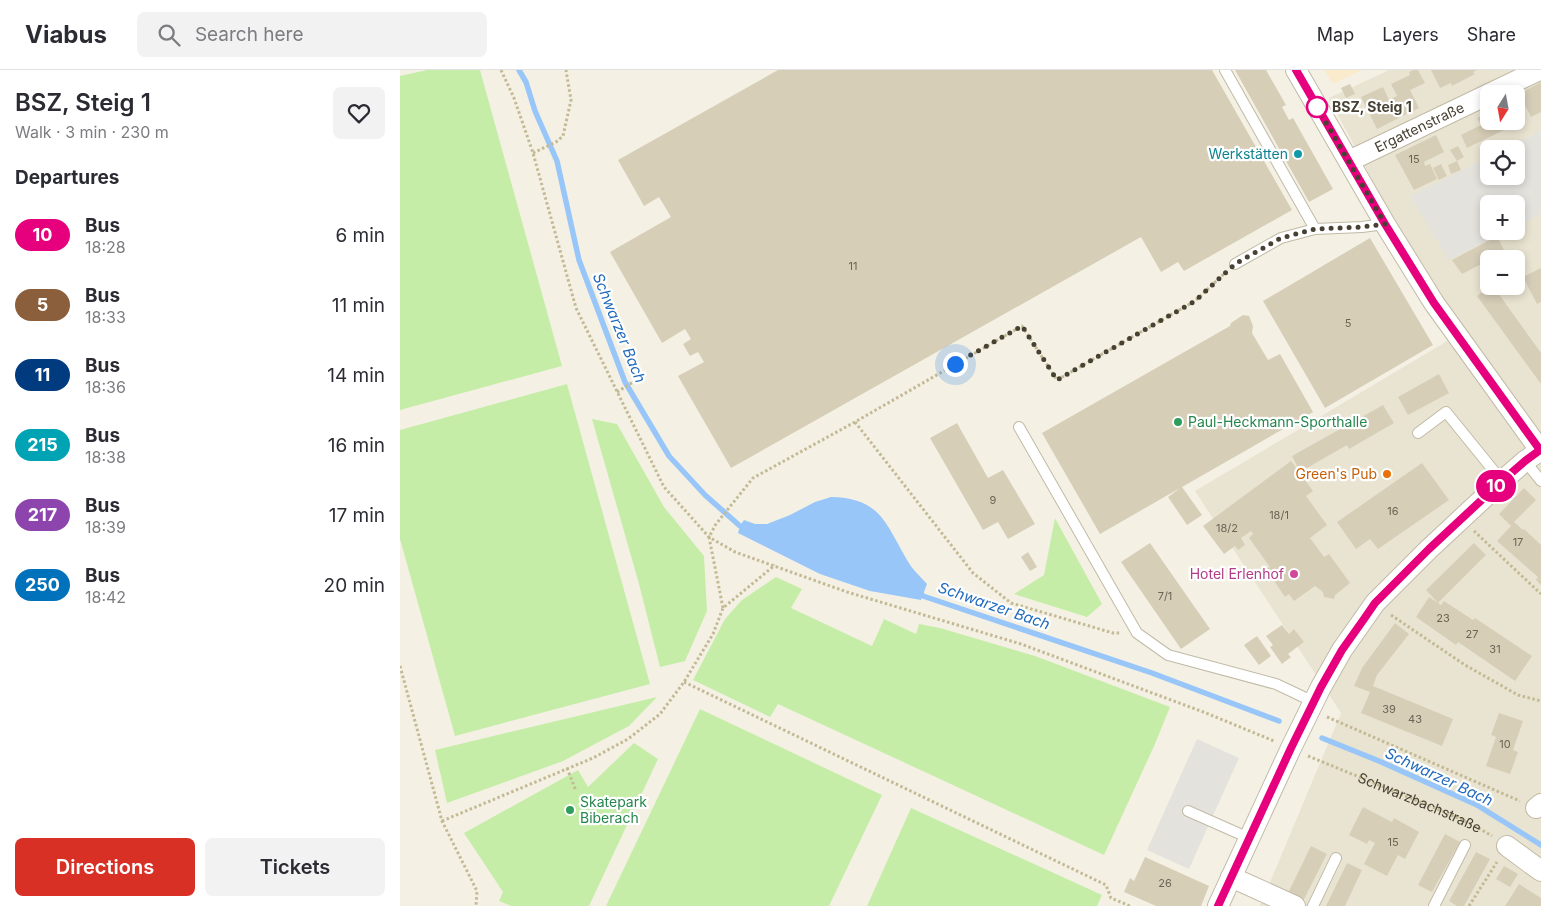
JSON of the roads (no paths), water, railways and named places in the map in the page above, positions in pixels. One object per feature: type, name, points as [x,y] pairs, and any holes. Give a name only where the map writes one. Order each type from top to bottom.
[{"type":"street","points":[[1218,906],[1291,748],[1342,650],[1375,603],[1461,519],[1535,454],[1434,303],[1385,224],[1296,70]]},
{"type":"street","name":"Ergattenstraße","points":[[1508,85],[1539,70]]},
{"type":"street","name":"Ergattenstraße","points":[[1349,161],[1480,98]]},
{"type":"street","points":[[1507,846],[1541,871]]},
{"type":"street","points":[[1231,877],[1295,906]]},
{"type":"lane","points":[[1225,70],[1315,229]]},
{"type":"lane","points":[[1235,264],[1281,238],[1315,229],[1385,224]]},
{"type":"lane","points":[[1418,434],[1446,412],[1502,481]]},
{"type":"lane","points":[[1019,427],[1137,632],[1168,655],[1276,684],[1312,706]]},
{"type":"lane","points":[[1535,454],[1541,481]]},
{"type":"lane","points":[[1188,811],[1249,838]]},
{"type":"lane","points":[[1434,906],[1465,845]]},
{"type":"lane","points":[[1313,906],[1336,858]]},
{"type":"water","points":[[831,497],[847,498],[860,502],[871,507],[879,515],[909,563],[927,584],[921,600],[870,591],[820,574],[738,533],[744,520],[755,524],[767,524],[815,502]]},
{"type":"waterway","name":"Schwarzer Bach","points":[[519,70],[526,82],[535,111],[557,161],[579,260],[625,382],[669,456],[705,495],[740,526],[746,528]]},
{"type":"waterway","name":"Schwarzer Bach","points":[[919,592],[923,596],[1152,673],[1279,721]]},
{"type":"waterway","name":"Schwarzer Bach","points":[[1322,738],[1379,761],[1477,805],[1541,845]]},
{"type":"place","name":"BSZ, Steig 1","points":[[1317,107]]},
{"type":"place","name":"Werkstätten","points":[[1298,154]]},
{"type":"place","name":"Paul-Heckmann-Sporthalle","points":[[1178,422]]},
{"type":"place","name":"Green's Pub","points":[[1387,474]]},
{"type":"place","name":"Hotel Erlenhof","points":[[1294,574]]},
{"type":"place","name":"Skatepark Biberach","points":[[570,810]]}]
